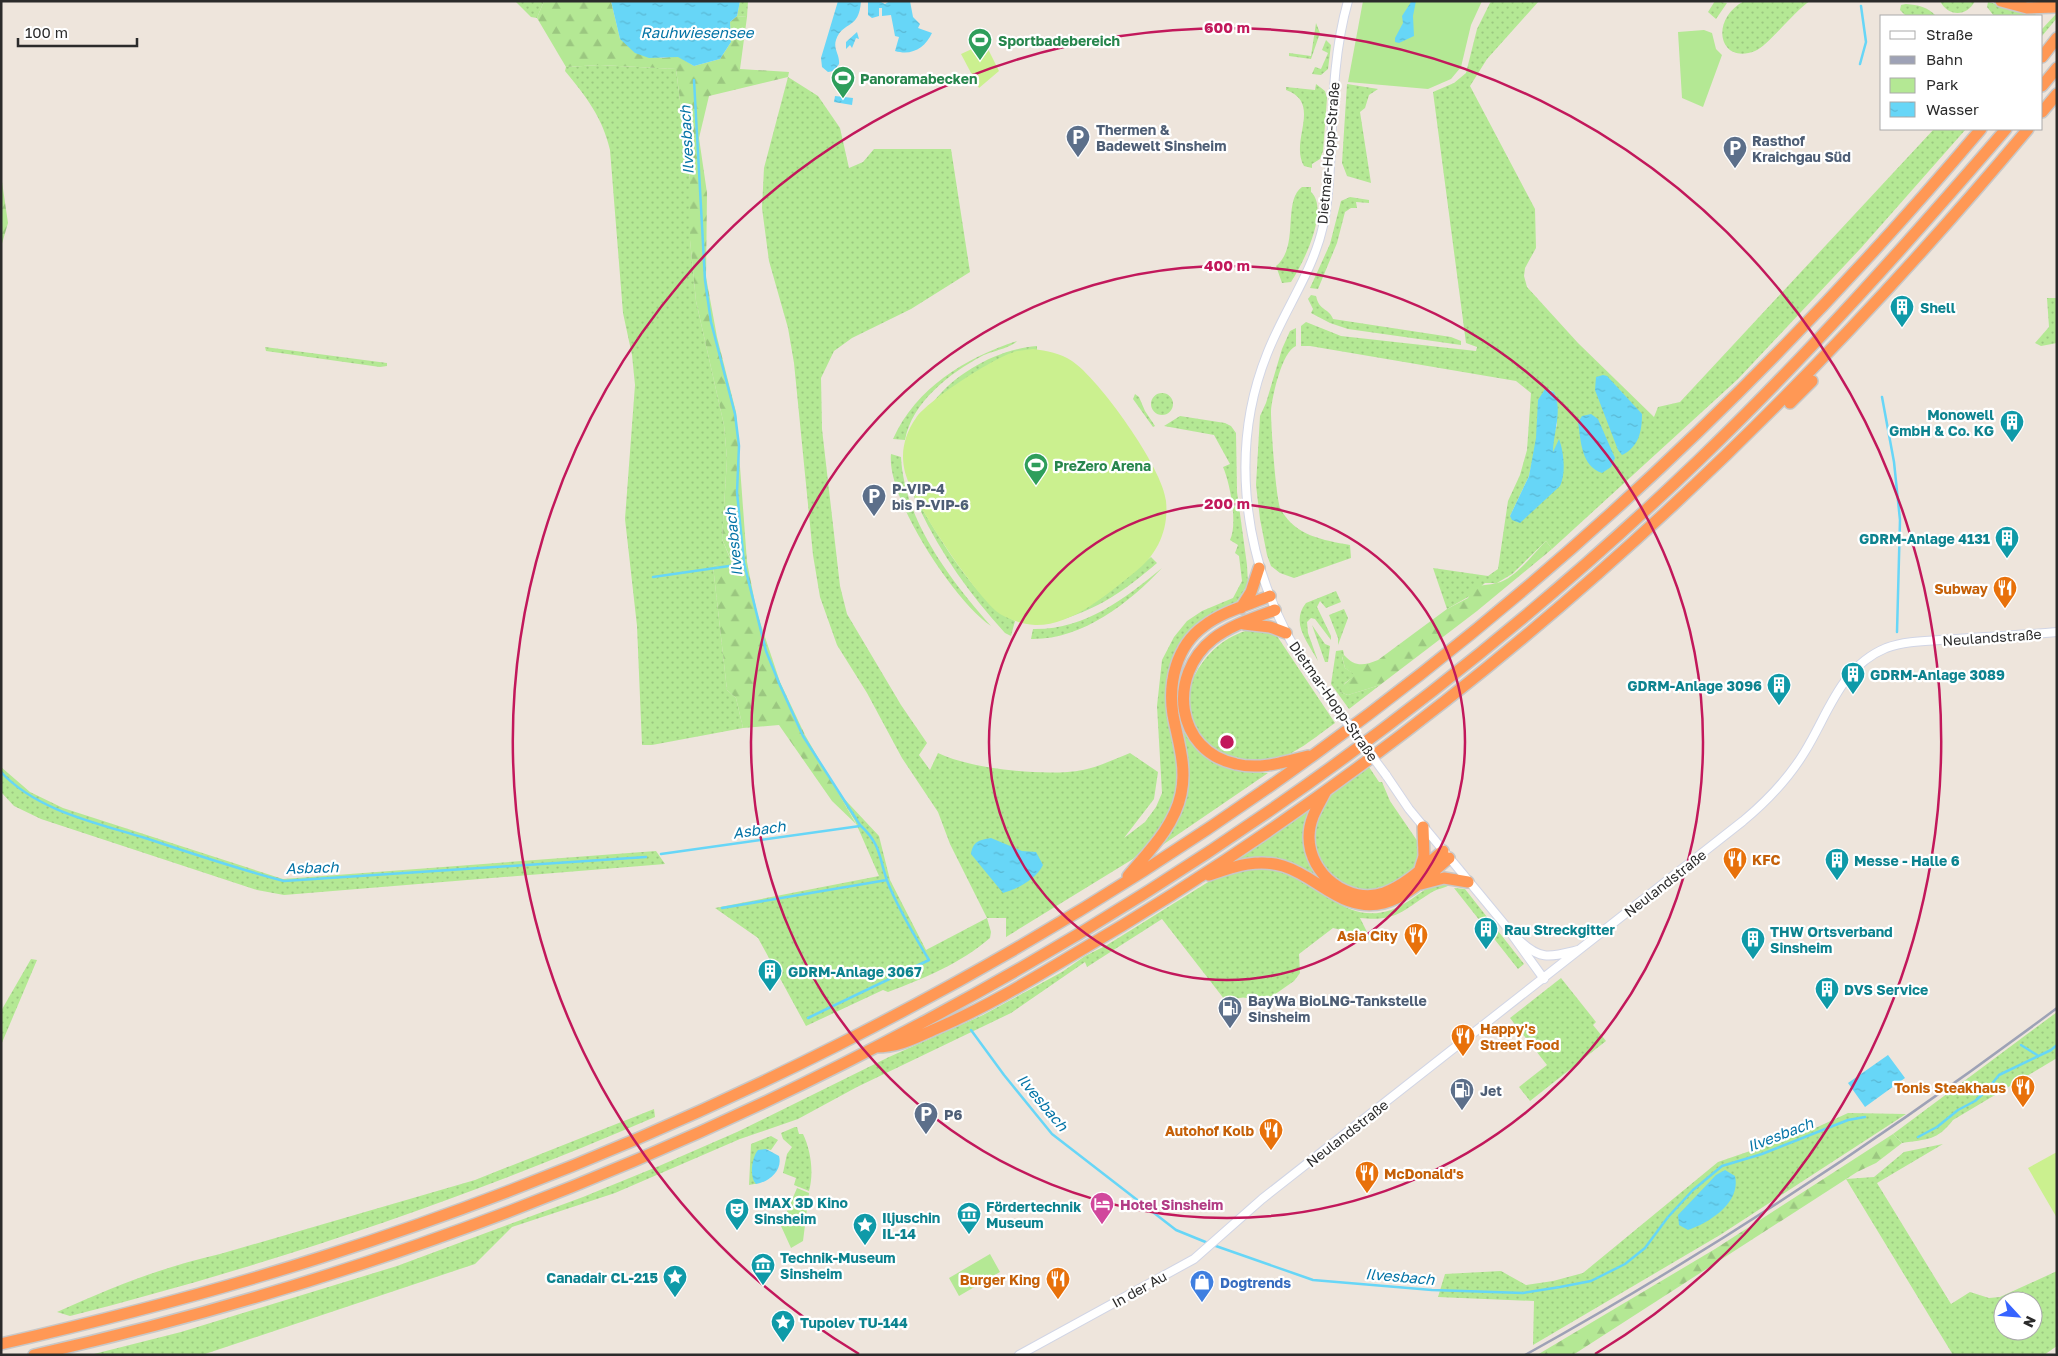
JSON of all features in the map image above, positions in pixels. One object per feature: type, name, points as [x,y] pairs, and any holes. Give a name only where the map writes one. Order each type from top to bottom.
[{"type":"highway","points":[[2000,1],[2027,8],[2057,6]]},
{"type":"highway","points":[[2043,56],[2057,38]]},
{"type":"highway","points":[[2043,85],[2057,68]]},
{"type":"highway","points":[[2043,111],[2057,94]]},
{"type":"highway","points":[[1962,150],[1973,130]]},
{"type":"highway","points":[[1,1344],[235,1284],[419,1223],[519,1186],[664,1126],[834,1046],[1011,950],[1121,884],[1314,755],[1420,675],[1527,587],[1667,463],[1834,295],[1980,130]]},
{"type":"highway","points":[[34,1355],[241,1301],[426,1241],[567,1188],[664,1147],[841,1064],[1018,969],[1137,896],[1244,826],[1352,750],[1472,658],[1539,603],[1706,453],[1846,310],[2005,130]]},
{"type":"highway","points":[[872,1048],[895,1047],[994,1001],[1117,929],[1191,882],[1328,788],[1421,719],[1527,633],[1651,527],[1713,468],[1869,309],[2027,130]]},
{"type":"highway","points":[[1713,468],[1748,443],[1812,381]]},
{"type":"highway","points":[[1241,608],[1251,592],[1259,568]]},
{"type":"highway","points":[[1121,884],[1165,831],[1180,798],[1183,772],[1171,697],[1172,678],[1183,650],[1204,625],[1270,596]]},
{"type":"highway","points":[[1275,610],[1240,624],[1212,640],[1192,664],[1185,679],[1181,697],[1190,730],[1212,754],[1235,764],[1262,766],[1314,755]]},
{"type":"highway","points":[[1240,624],[1270,627],[1286,633]]},
{"type":"highway","points":[[1328,788],[1311,819],[1309,838],[1315,864],[1324,877],[1345,891],[1374,895],[1394,888],[1420,869],[1446,855]]},
{"type":"highway","points":[[1420,869],[1424,856],[1423,827]]},
{"type":"highway","points":[[1191,882],[1241,865],[1267,863],[1295,871],[1331,894],[1359,905],[1383,904],[1417,885],[1446,855]]},
{"type":"highway","points":[[1417,885],[1444,878],[1468,882]]},
{"type":"street","name":"Dietmar-Hopp-Straße","points":[[1348,1],[1338,46],[1324,225],[1308,270],[1266,355],[1257,383],[1248,425],[1245,457],[1250,529],[1259,568],[1286,633],[1332,701],[1423,827],[1505,925],[1544,979]]},
{"type":"street","name":"Neulandstraße","points":[[1249,1210],[1743,821],[1773,794],[1803,755],[1840,686],[1868,658],[1888,648],[1919,642],[2057,632]]},
{"type":"street","points":[[1505,925],[1536,954],[1552,956],[1581,949]]},
{"type":"street","name":"In der Au","points":[[1019,1355],[1194,1259],[1249,1210]]},
{"type":"green space","points":[[515,1],[544,1],[537,18],[531,17]]},
{"type":"green space","points":[[544,1],[611,1],[620,39],[661,58],[678,56],[694,66],[720,59],[731,42],[730,22],[737,16],[747,17],[740,69],[789,72],[788,77],[709,96],[699,138],[707,193],[706,277],[717,337],[736,412],[747,562],[757,613],[780,682],[805,735],[856,824],[832,801],[779,725],[743,728],[736,698],[727,690],[713,566],[732,562],[722,539],[727,459],[724,425],[696,301],[690,240],[690,180],[676,69],[600,65],[566,67],[537,18]]},
{"type":"green space","points":[[740,1],[748,1],[747,17],[737,16]]},
{"type":"green space","points":[[1363,1],[1482,1],[1471,25],[1461,67],[1451,79],[1428,89],[1348,82]]},
{"type":"green space","points":[[1491,1],[1539,1],[1487,59],[1470,86],[1535,209],[1536,248],[1525,268],[1524,276],[1527,287],[1578,343],[1654,417],[1658,407],[1680,402],[1933,130],[1965,130],[1861,248],[1738,379],[1552,549],[1546,541],[1512,574],[1497,583],[1485,583],[1468,597],[1447,609],[1433,568],[1488,576],[1498,569],[1508,501],[1520,475],[1527,450],[1531,393],[1516,381],[1301,346],[1301,326],[1306,322],[1341,336],[1476,351],[1477,347],[1466,343],[1433,92],[1454,83],[1466,73],[1477,29]],"holes":[[[1548,389],[1554,392],[1557,425],[1553,437],[1553,454],[1559,440],[1560,486],[1510,516],[1529,476]]]},
{"type":"green space","points":[[1715,1],[1727,3],[1716,19],[1708,12]]},
{"type":"green space","points":[[1744,1],[1810,1],[1760,48],[1743,54],[1733,52],[1726,46],[1723,38],[1723,29],[1726,19],[1733,9]]},
{"type":"green space","points":[[1940,1],[1975,1],[1967,10],[1958,13],[1948,10]]},
{"type":"green space","points":[[1988,2],[2035,13],[2036,15],[1993,15],[1987,7]]},
{"type":"green space","points":[[1901,5],[1922,7],[1930,10],[1935,15],[1905,15],[1900,10]]},
{"type":"green space","points":[[2057,13],[2057,18],[2043,35],[2043,28]]},
{"type":"green space","points":[[1316,23],[1320,33],[1311,59],[1289,56],[1289,53],[1311,56]]},
{"type":"green space","points":[[1704,30],[1712,33],[1716,49],[1722,55],[1703,107],[1682,98],[1678,32]]},
{"type":"green space","points":[[1326,40],[1331,45],[1328,69],[1321,75],[1312,74],[1315,67],[1321,69],[1328,53],[1322,50]]},
{"type":"green space","name":"Sportbadebereich","points":[[985,43],[999,71],[979,88],[961,54]]},
{"type":"green space","points":[[600,65],[676,69],[690,180],[690,240],[696,301],[724,425],[727,459],[722,539],[732,563],[713,566],[727,690],[736,698],[743,728],[652,745],[642,745],[637,626],[625,519],[635,385],[632,355],[623,313],[610,150],[598,117],[565,71],[566,67]]},
{"type":"green space","points":[[788,77],[818,96],[840,128],[849,168],[863,162],[874,149],[951,149],[970,272],[911,309],[852,338],[834,351],[821,378],[822,429],[840,586],[847,614],[901,705],[927,743],[919,755],[930,770],[938,753],[952,759],[988,767],[1050,773],[1089,769],[1130,753],[1158,772],[1154,799],[1124,838],[1145,822],[1156,807],[1162,793],[1157,706],[1162,660],[1174,637],[1187,621],[1202,611],[1233,598],[1242,581],[1239,556],[1235,553],[1238,545],[1230,540],[1233,514],[1228,483],[1223,467],[1230,464],[1214,435],[1164,426],[1180,416],[1225,423],[1231,426],[1236,433],[1237,492],[1248,584],[1236,603],[1188,633],[1172,660],[1167,682],[1166,699],[1178,764],[1178,789],[1172,809],[1156,838],[1133,859],[1006,937],[1006,918],[987,918],[950,844],[938,812],[902,758],[867,693],[837,645],[820,597],[813,555],[794,363],[788,328],[769,261],[762,208],[764,168]]},
{"type":"green space","points":[[1316,84],[1325,91],[1327,98],[1323,151],[1320,159],[1312,164],[1312,168],[1304,166],[1300,156],[1304,113],[1302,104],[1297,96],[1286,90],[1286,87],[1315,90]]},
{"type":"green space","points":[[1347,84],[1378,89],[1369,95],[1365,108],[1360,112],[1371,183],[1347,176],[1342,163]]},
{"type":"green space","points":[[1,175],[8,223],[1,247]]},
{"type":"green space","points":[[1302,187],[1311,187],[1318,211],[1316,223],[1308,250],[1296,274],[1291,282],[1282,283],[1276,266],[1283,258],[1287,248],[1293,203],[1296,194]]},
{"type":"green space","points":[[1350,197],[1369,200],[1369,203],[1356,202],[1357,208],[1351,208],[1345,212],[1337,243],[1318,289],[1310,288],[1330,244],[1341,201]]},
{"type":"green space","points":[[1311,295],[1316,296],[1319,304],[1333,319],[1451,337],[1461,341],[1461,345],[1348,329],[1330,323],[1311,313],[1313,309],[1308,299]]},
{"type":"green space","points":[[2047,298],[2057,298],[2057,343],[2041,346],[2035,343],[2049,327]]},
{"type":"green space","points":[[1296,328],[1296,346],[1286,356],[1282,365],[1273,396],[1271,411],[1279,503],[1287,519],[1302,531],[1320,539],[1350,545],[1351,558],[1294,578],[1280,573],[1271,566],[1260,519],[1256,485],[1260,416],[1266,403],[1282,349],[1290,331]]},
{"type":"green space","points":[[1017,341],[1010,346],[982,356],[945,380],[915,413],[905,440],[893,439],[915,405],[944,377],[979,356]]},
{"type":"green space","points":[[1037,346],[1037,350],[1012,355],[983,368],[934,401],[955,380],[980,363],[1008,352]]},
{"type":"green space","points":[[265,347],[387,363],[387,366],[380,367],[266,351]]},
{"type":"green space","name":"PreZero Arena","points":[[1033,349],[1067,358],[1084,371],[1098,386],[1128,425],[1142,447],[1162,486],[1166,501],[1166,522],[1160,541],[1150,558],[1143,565],[1101,599],[1076,614],[1049,624],[1035,625],[1026,624],[1000,614],[978,592],[951,555],[917,500],[906,476],[903,456],[906,436],[923,410],[948,390],[994,361],[1017,351]]},
{"type":"green space","points":[[1162,393],[1170,396],[1173,404],[1170,412],[1162,415],[1154,412],[1151,404],[1154,396]]},
{"type":"green space","points":[[1135,394],[1139,397],[1145,411],[1155,426],[1153,427],[1133,399]]},
{"type":"green space","points":[[891,454],[901,457],[904,481],[911,504],[932,548],[960,589],[991,626],[976,614],[959,595],[926,548],[899,496],[892,473]]},
{"type":"green space","points":[[911,490],[943,543],[970,581],[999,611],[1015,621],[1011,636],[1005,633],[964,583],[940,547]]},
{"type":"green space","points":[[1546,541],[1552,549],[1477,611],[1380,685],[1348,695],[1340,692],[1339,689],[1355,675],[1345,668],[1342,656],[1344,655],[1352,662],[1360,664],[1378,660],[1447,609],[1468,598],[1473,587],[1497,583],[1510,577]]},
{"type":"green space","points":[[1151,557],[1157,563],[1122,590],[1086,611],[1057,621],[1101,598]]},
{"type":"green space","points":[[1162,568],[1135,594],[1103,617],[1068,633],[1050,638],[1031,639],[1033,629],[1052,628],[1070,624],[1103,610],[1133,591]]},
{"type":"green space","points":[[1336,591],[1341,602],[1326,608],[1320,601],[1317,607],[1331,636],[1331,640],[1315,619],[1311,618],[1307,622],[1308,633],[1318,661],[1302,632],[1300,618],[1302,610],[1306,603]]},
{"type":"green space","points":[[1344,609],[1348,618],[1338,645],[1338,638],[1329,615]]},
{"type":"green space","points":[[1312,625],[1325,644],[1330,646],[1328,662],[1325,662]]},
{"type":"green space","points":[[1256,628],[1277,636],[1335,723],[1293,752],[1284,757],[1265,762],[1249,762],[1233,758],[1219,752],[1207,743],[1197,732],[1190,718],[1188,703],[1190,682],[1207,657],[1221,644],[1237,634]]},
{"type":"green space","points":[[1343,650],[1344,655],[1342,657],[1345,668],[1356,675],[1345,683],[1340,692],[1348,695],[1380,685],[1349,709],[1331,684],[1336,651]]},
{"type":"green space","points":[[1186,732],[1229,767],[1240,771],[1268,773],[1161,846],[1174,826],[1185,745],[1183,733]]},
{"type":"green space","points":[[1,767],[30,792],[63,808],[283,879],[656,851],[665,864],[284,895],[257,890],[41,819],[14,806],[1,792]]},
{"type":"green space","points":[[1369,767],[1379,782],[1382,782],[1390,801],[1418,842],[1420,851],[1413,870],[1392,886],[1369,892],[1350,889],[1324,872],[1312,838],[1321,807],[1331,794]]},
{"type":"green space","points":[[836,790],[879,836],[890,880],[926,950],[987,918],[991,932],[990,938],[954,963],[888,992],[883,990],[806,1026],[758,938],[715,908],[879,876],[855,821]]},
{"type":"green space","points":[[1311,808],[1306,824],[1318,875],[1316,879],[1236,861]]},
{"type":"green space","points":[[1274,868],[1297,876],[1342,905],[1365,913],[1391,910],[1431,886],[1453,882],[1449,886],[1432,892],[1399,913],[1383,918],[1360,918],[1372,942],[1358,934],[1333,928],[1299,954],[1300,973],[1294,981],[1258,1006],[1247,998],[1236,999],[1228,1004],[1162,919],[1087,967],[1085,962],[1011,1013],[857,1087],[798,1119],[740,1139],[615,1193],[512,1227],[475,1264],[202,1355],[90,1355],[181,1332],[397,1266],[583,1197],[659,1166],[737,1132],[889,1057],[983,1015],[1062,972],[1085,956],[1107,945],[1221,874],[1236,869]]},
{"type":"green space","points":[[1454,888],[1465,889],[1524,964],[1518,969]]},
{"type":"green space","points":[[31,959],[37,960],[1,1045],[1,1011]]},
{"type":"green space","points":[[1561,978],[1596,1022],[1593,1025],[1606,1041],[1530,1101],[1519,1087],[1547,1065],[1510,1018]]},
{"type":"green space","points":[[2057,1012],[2057,1058],[1953,1120],[1942,1132],[1931,1138],[1902,1143],[1893,1134]]},
{"type":"green space","points":[[654,1109],[655,1117],[584,1147],[512,1176],[367,1228],[219,1275],[145,1296],[70,1316],[57,1312],[117,1287],[178,1265],[475,1180]]},
{"type":"green space","points":[[1848,1113],[1906,1114],[1720,1235],[1533,1345],[1534,1301],[1438,1297],[1445,1274],[1501,1271],[1526,1285],[1553,1281],[1583,1273],[1718,1162],[1811,1130]]},
{"type":"green space","points":[[797,1127],[799,1134],[803,1134],[810,1155],[811,1177],[809,1191],[794,1185],[796,1178],[783,1173],[787,1154],[792,1147],[783,1139],[781,1133]]},
{"type":"green space","points":[[1893,1134],[1902,1143],[1876,1163],[1857,1172],[1576,1353],[1572,1355],[1537,1355],[1715,1249]]},
{"type":"green space","points":[[771,1136],[778,1140],[771,1150],[766,1149],[756,1184],[749,1185],[751,1144]]},
{"type":"green space","points":[[1943,1144],[1877,1183],[1951,1304],[1970,1292],[1993,1298],[1993,1341],[2043,1341],[2043,1291],[2013,1291],[2057,1271],[2057,1346],[2044,1355],[1953,1355],[1846,1179],[1874,1177],[1904,1152]]},
{"type":"green space","points":[[2057,1152],[2057,1218],[2028,1168]]},
{"type":"green space","points":[[797,1188],[809,1193],[803,1241],[791,1248],[781,1226]]},
{"type":"green space","points":[[990,1254],[1000,1272],[959,1296],[949,1278]]},
{"type":"water","name":"Rauhwiesensee","points":[[611,1],[740,1],[737,16],[730,22],[731,42],[720,59],[694,66],[678,57],[649,58],[635,53],[620,39]]},
{"type":"water","points":[[838,1],[861,1],[860,10],[854,21],[839,34],[835,46],[839,64],[834,71],[828,72],[822,67],[821,58]]},
{"type":"water","points":[[868,1],[879,1],[885,4],[890,1],[910,1],[913,17],[920,24],[918,28],[932,33],[926,43],[917,50],[907,52],[895,51],[899,37],[895,36],[891,15],[882,16],[882,8],[879,8],[879,16],[872,18],[868,15]]},
{"type":"water","points":[[1416,1],[1413,16],[1414,36],[1399,43],[1395,42],[1395,38],[1403,23],[1402,16],[1411,2]]},
{"type":"water","points":[[857,32],[859,39],[856,38],[852,48],[850,45],[846,49],[846,42]]},
{"type":"water","name":"Panoramabecken","points":[[835,96],[853,98],[852,105],[834,102]]},
{"type":"water","points":[[1607,376],[1642,414],[1636,443],[1628,452],[1622,455],[1618,450],[1595,390],[1596,377]]},
{"type":"water","points":[[1545,389],[1554,392],[1557,399],[1558,414],[1553,452],[1559,439],[1564,469],[1562,481],[1560,486],[1520,523],[1512,520],[1510,516],[1529,476],[1536,438],[1538,400]]},
{"type":"water","points":[[1591,414],[1598,419],[1615,458],[1611,467],[1602,473],[1590,465],[1581,445],[1578,422],[1582,416]]},
{"type":"water","points":[[991,838],[1022,851],[1036,852],[1043,865],[1036,875],[1026,883],[1003,893],[971,854],[977,842]]},
{"type":"water","points":[[1888,1055],[1905,1078],[1865,1107],[1848,1083]]},
{"type":"water","points":[[766,1149],[779,1156],[779,1166],[770,1178],[756,1184],[752,1172],[754,1157],[758,1150]]},
{"type":"water","points":[[1725,1170],[1735,1176],[1736,1185],[1729,1202],[1706,1222],[1688,1230],[1679,1225],[1678,1215],[1716,1175]]},
{"type":"waterway","points":[[1860,64],[1866,42],[1861,6]]},
{"type":"waterway","name":"Ilvesbach","points":[[694,80],[705,280],[711,322],[735,414],[739,446],[737,492],[744,563],[766,651],[803,736],[860,825],[877,847],[894,897],[929,960],[808,1018]]},
{"type":"waterway","points":[[1882,397],[1894,462],[1900,520],[1897,632]]},
{"type":"waterway","points":[[653,577],[743,564]]},
{"type":"waterway","name":"Asbach","points":[[1,772],[32,797],[68,814],[284,881],[646,857]]},
{"type":"waterway","name":"Asbach","points":[[661,854],[860,826]]},
{"type":"waterway","points":[[722,908],[887,880]]},
{"type":"waterway","name":"Ilvesbach","points":[[971,1030],[1004,1075],[1052,1134],[1176,1230],[1208,1243]]},
{"type":"waterway","points":[[2021,1045],[2037,1055]]},
{"type":"waterway","name":"Ilvesbach","points":[[1918,1137],[1937,1127],[1958,1110],[1975,1101],[1999,1075],[2051,1050],[2057,1045]]},
{"type":"waterway","name":"Ilvesbach","points":[[1213,1245],[1313,1280],[1432,1290],[1523,1293],[1591,1281],[1625,1264],[1645,1248],[1668,1217],[1693,1190],[1722,1166],[1762,1154],[1848,1120],[1865,1117]]},
{"type":"railway","points":[[1525,1355],[1663,1275],[1797,1190],[1928,1101],[2057,1008]]},
{"type":"place","name":"Sportbadebereich","points":[[980,61]]},
{"type":"place","name":"Panoramabecken","points":[[843,99]]},
{"type":"place","name":"Thermen & Badewelt Sinsheim","points":[[1078,158]]},
{"type":"place","name":"Rasthof Kraichgau Süd","points":[[1735,169]]},
{"type":"place","name":"Shell","points":[[1902,328]]},
{"type":"place","name":"Monowell GmbH & Co. KG","points":[[2012,443]]},
{"type":"place","name":"PreZero Arena","points":[[1036,486]]},
{"type":"place","name":"P-VIP-4 bis P-VIP-6","points":[[874,517]]},
{"type":"place","name":"GDRM-Anlage 4131","points":[[2007,559]]},
{"type":"place","name":"Subway","points":[[2005,609]]},
{"type":"place","name":"GDRM-Anlage 3089","points":[[1853,695]]},
{"type":"place","name":"GDRM-Anlage 3096","points":[[1779,706]]},
{"type":"place","name":"KFC","points":[[1735,880]]},
{"type":"place","name":"Messe - Halle 6","points":[[1837,881]]},
{"type":"place","name":"Rau Streckgitter","points":[[1486,950]]},
{"type":"place","name":"Asia City","points":[[1416,956]]},
{"type":"place","name":"THW Ortsverband Sinsheim","points":[[1753,960]]},
{"type":"place","name":"GDRM-Anlage 3067","points":[[770,992]]},
{"type":"place","name":"DVS Service","points":[[1827,1010]]},
{"type":"place","name":"BayWa BioLNG-Tankstelle Sinsheim","points":[[1230,1029]]},
{"type":"place","name":"Happy's Street Food","points":[[1463,1057]]},
{"type":"place","name":"Tonis Steakhaus","points":[[2023,1108]]},
{"type":"place","name":"Jet","points":[[1462,1111]]},
{"type":"place","name":"P6","points":[[926,1135]]},
{"type":"place","name":"Autohof Kolb","points":[[1271,1151]]},
{"type":"place","name":"McDonald's","points":[[1367,1194]]},
{"type":"place","name":"Hotel Sinsheim","points":[[1102,1225]]},
{"type":"place","name":"IMAX 3D Kino Sinsheim","points":[[737,1231]]},
{"type":"place","name":"Fördertechnik Museum","points":[[969,1235]]},
{"type":"place","name":"Iljuschin IL-14","points":[[865,1246]]},
{"type":"place","name":"Technik-Museum Sinsheim","points":[[763,1286]]},
{"type":"place","name":"Canadair CL-215","points":[[675,1298]]},
{"type":"place","name":"Burger King","points":[[1058,1300]]},
{"type":"place","name":"Dogtrends","points":[[1202,1303]]},
{"type":"place","name":"Tupolev TU-144","points":[[783,1343]]}]
